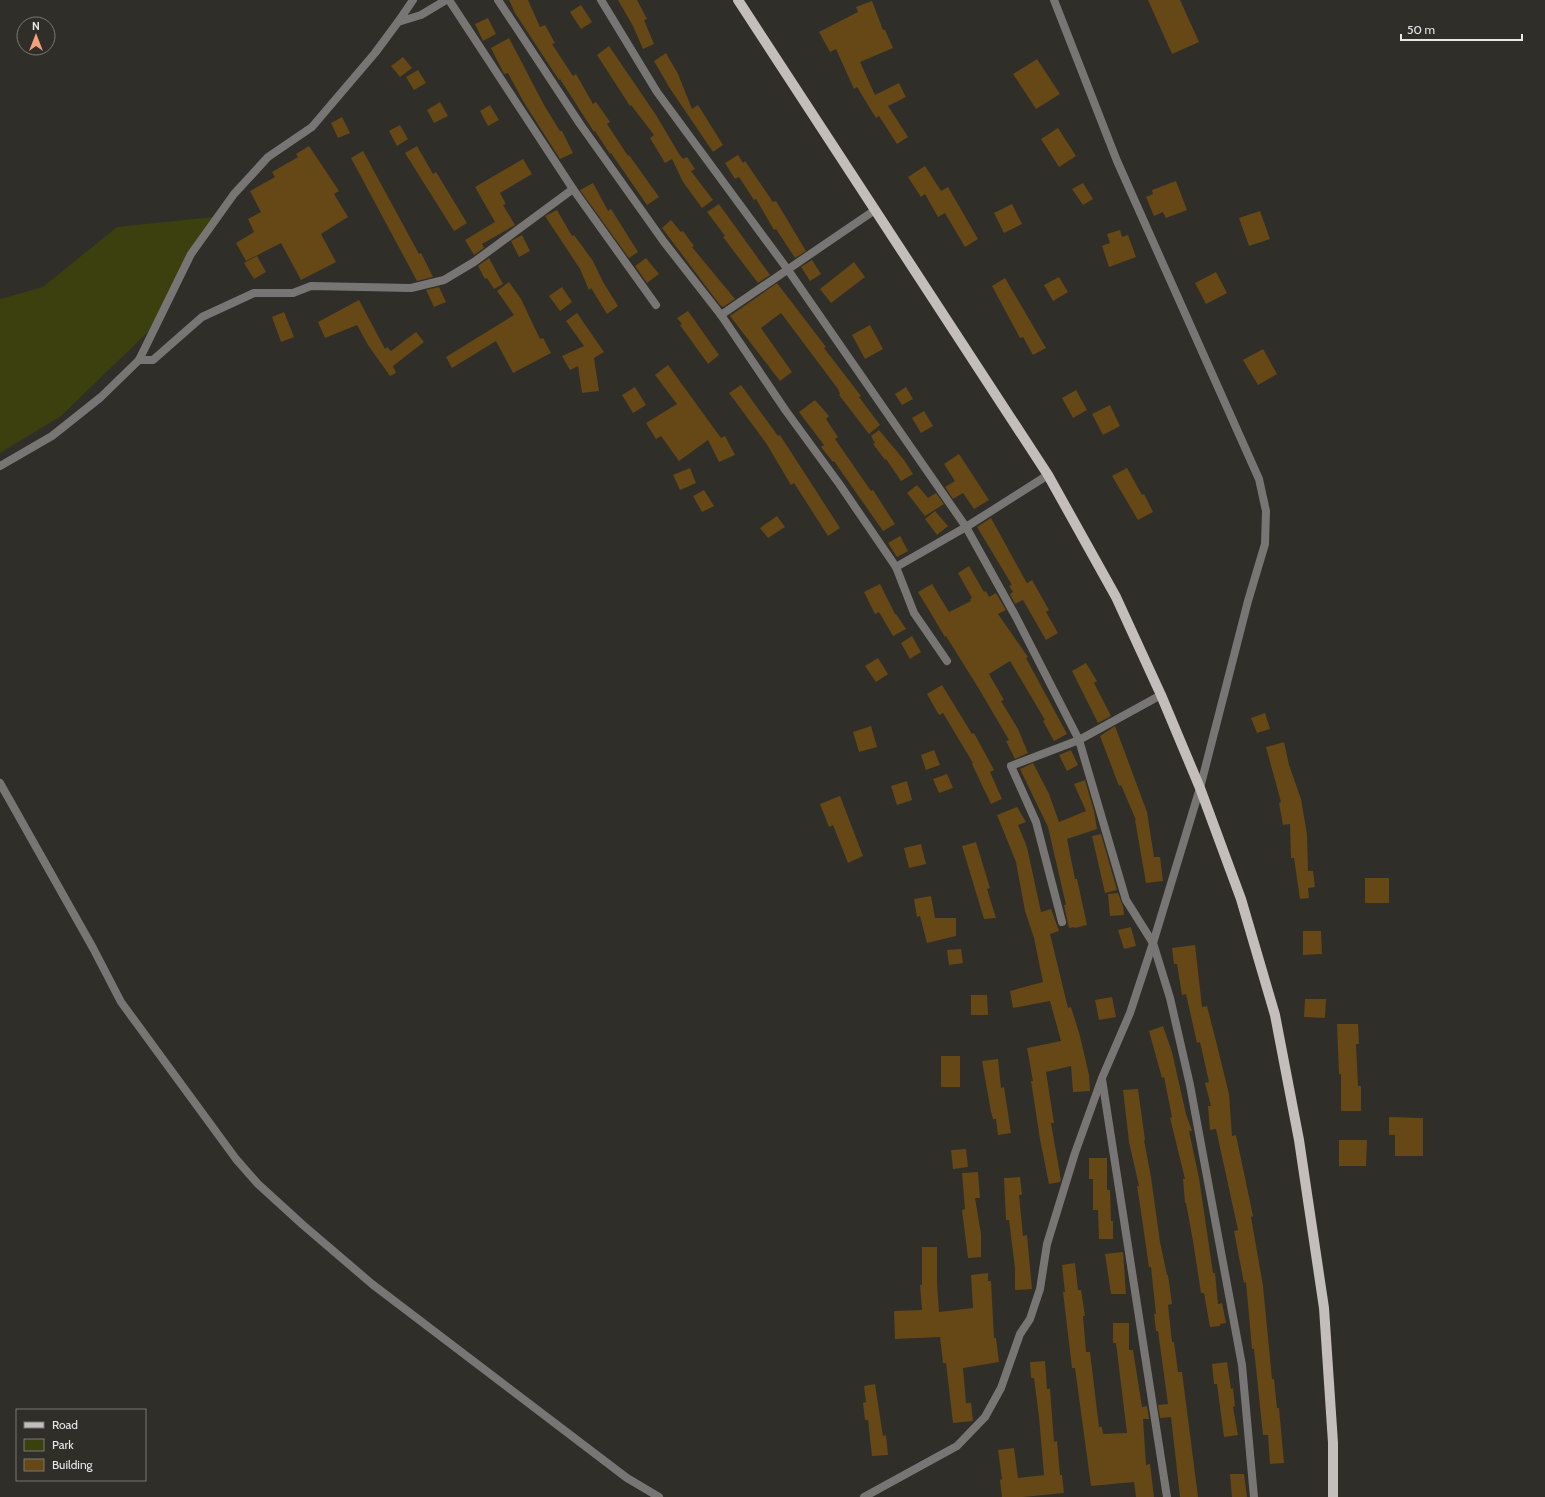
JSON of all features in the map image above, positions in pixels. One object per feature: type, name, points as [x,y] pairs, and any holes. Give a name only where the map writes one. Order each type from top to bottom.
[{"type":"main road","points":[[738,0],[1048,475],[1116,597],[1161,695],[1200,788],[1241,899],[1276,1015],[1300,1140],[1324,1308],[1333,1443],[1333,1497]]},
{"type":"street","points":[[0,466],[52,436],[101,397],[139,360],[191,254],[234,194],[268,157],[312,127],[375,53],[413,0]]},
{"type":"street","points":[[398,22],[421,15],[446,0]]},
{"type":"street","points":[[449,0],[573,189],[656,305]]},
{"type":"street","points":[[498,0],[580,124],[664,242],[720,315],[786,411],[840,485],[896,568],[914,612],[947,661]]},
{"type":"street","points":[[601,0],[657,92],[788,270],[966,527],[1016,617],[1079,740],[1126,900],[1153,943],[1170,998],[1190,1085],[1242,1365],[1254,1497]]},
{"type":"street","points":[[864,1497],[957,1446],[985,1417],[1004,1381],[1020,1334],[1030,1319],[1038,1296],[1047,1244],[1075,1153],[1102,1078],[1130,1013],[1153,943],[1200,788],[1248,601],[1265,544],[1266,511],[1258,479],[1117,161],[1054,0]]},
{"type":"street","points":[[139,360],[153,360],[202,317],[254,293],[293,293],[312,286],[411,288],[444,280],[474,262],[573,189]]},
{"type":"street","points":[[720,315],[875,210]]},
{"type":"street","points":[[896,568],[966,527],[1048,475]]},
{"type":"street","points":[[1062,922],[1036,822],[1011,766],[1079,740],[1161,695]]},
{"type":"street","points":[[0,783],[93,948],[121,1002],[236,1159],[258,1184],[372,1284],[627,1478],[659,1497]]},
{"type":"street","points":[[1102,1078],[1167,1497]]},
{"type":"green space","points":[[213,217],[149,331],[61,416],[0,453],[0,299],[43,287],[117,227]]},
{"type":"building","points":[[509,0],[528,0],[540,27],[545,25],[555,43],[552,44],[573,76],[576,74],[593,104],[596,102],[610,122],[607,124],[628,156],[629,155],[659,197],[647,205],[611,153],[610,154],[595,131],[594,132],[515,13]]},
{"type":"building","points":[[618,0],[637,0],[647,19],[644,20],[654,44],[643,49],[633,26]]},
{"type":"building","points":[[1148,0],[1180,0],[1199,42],[1172,54]]},
{"type":"building","points":[[872,1],[883,30],[885,30],[893,48],[860,62],[875,95],[899,83],[906,97],[888,106],[908,137],[897,144],[879,116],[876,118],[857,87],[854,89],[836,49],[830,52],[819,32],[858,12],[856,7]]},
{"type":"building","points":[[581,5],[592,22],[581,29],[570,12]]},
{"type":"building","points":[[488,18],[496,34],[483,41],[475,24]]},
{"type":"building","points":[[509,38],[544,105],[560,131],[562,131],[573,153],[560,159],[523,101],[508,73],[504,74],[491,48]]},
{"type":"building","points":[[609,46],[656,115],[679,154],[683,159],[687,157],[695,169],[691,171],[713,200],[702,208],[683,182],[672,159],[665,163],[650,138],[654,135],[631,105],[630,106],[597,55]]},
{"type":"building","points":[[666,53],[678,74],[692,109],[698,105],[723,145],[713,152],[669,87],[654,61]]},
{"type":"building","points":[[403,57],[412,68],[400,77],[391,66]]},
{"type":"building","points":[[1037,59],[1060,94],[1036,109],[1013,74]]},
{"type":"building","points":[[418,70],[426,83],[414,90],[406,77]]},
{"type":"building","points":[[440,102],[448,116],[434,123],[427,110]]},
{"type":"building","points":[[490,105],[499,120],[488,126],[480,111]]},
{"type":"building","points":[[342,117],[350,133],[338,138],[331,123]]},
{"type":"building","points":[[400,125],[408,139],[397,146],[389,131]]},
{"type":"building","points":[[1058,128],[1076,156],[1059,167],[1041,139]]},
{"type":"building","points":[[309,146],[339,191],[334,194],[348,217],[321,234],[336,262],[301,280],[281,243],[246,261],[236,243],[254,232],[248,219],[261,212],[250,191],[275,177],[272,172],[298,157],[296,154]]},
{"type":"building","points":[[417,146],[433,174],[436,172],[467,223],[454,231],[405,153]]},
{"type":"building","points":[[363,151],[433,277],[417,281],[351,158]]},
{"type":"building","points":[[738,155],[743,163],[745,161],[773,202],[776,201],[806,251],[795,258],[776,229],[774,230],[756,199],[754,200],[739,177],[735,179],[725,163]]},
{"type":"building","points":[[523,159],[532,174],[500,193],[506,204],[503,205],[515,225],[482,244],[484,248],[474,255],[465,240],[495,222],[475,187]]},
{"type":"building","points":[[925,166],[941,191],[948,187],[978,239],[965,247],[945,213],[938,217],[925,194],[921,197],[908,177]]},
{"type":"building","points":[[1176,181],[1187,210],[1166,218],[1163,212],[1154,216],[1146,197],[1153,194],[1152,190]]},
{"type":"building","points":[[593,183],[608,211],[611,209],[638,252],[629,258],[580,190]]},
{"type":"building","points":[[1083,183],[1093,199],[1083,205],[1072,189]]},
{"type":"building","points":[[719,204],[770,275],[758,283],[723,237],[725,236],[707,212]]},
{"type":"building","points":[[1012,204],[1022,224],[1004,233],[994,213]]},
{"type":"building","points":[[557,210],[572,236],[574,235],[593,261],[603,282],[618,306],[607,314],[591,288],[589,290],[580,269],[545,216]]},
{"type":"building","points":[[1260,211],[1270,239],[1249,246],[1239,218]]},
{"type":"building","points":[[671,220],[681,232],[683,231],[694,246],[692,247],[735,299],[723,307],[720,305],[662,228]]},
{"type":"building","points":[[1120,230],[1122,237],[1128,235],[1136,257],[1109,267],[1102,246],[1110,243],[1107,234]]},
{"type":"building","points":[[522,235],[530,251],[519,257],[511,241]]},
{"type":"building","points":[[257,256],[266,272],[254,279],[244,263]]},
{"type":"building","points":[[489,258],[503,284],[494,289],[487,278],[485,279],[478,266]]},
{"type":"building","points":[[646,258],[659,274],[647,283],[635,266]]},
{"type":"building","points":[[812,260],[821,274],[810,281],[801,267]]},
{"type":"building","points":[[854,262],[865,277],[831,303],[820,289]]},
{"type":"building","points":[[1216,272],[1227,293],[1206,304],[1195,283]]},
{"type":"building","points":[[1059,277],[1068,292],[1053,301],[1044,285]]},
{"type":"building","points":[[1005,278],[1046,348],[1033,355],[1023,337],[1020,338],[992,286]]},
{"type":"building","points":[[509,282],[521,299],[540,339],[543,338],[551,353],[513,373],[496,341],[452,368],[446,357],[514,315],[497,291]]},
{"type":"building","points":[[777,283],[826,347],[824,348],[861,396],[859,397],[880,425],[869,434],[839,395],[838,389],[781,313],[761,328],[792,372],[780,381],[730,316]]},
{"type":"building","points":[[439,287],[446,302],[434,307],[426,290]]},
{"type":"building","points":[[562,287],[572,302],[560,311],[549,296]]},
{"type":"building","points":[[359,300],[385,349],[387,347],[391,351],[416,332],[424,342],[393,366],[396,373],[390,376],[368,345],[357,325],[325,338],[318,322]]},
{"type":"building","points":[[688,311],[719,355],[708,364],[680,325],[682,324],[677,318]]},
{"type":"building","points":[[284,312],[294,337],[281,342],[272,317]]},
{"type":"building","points":[[577,313],[604,352],[594,358],[599,391],[582,393],[578,366],[570,370],[562,356],[584,346],[566,321]]},
{"type":"building","points":[[870,325],[883,349],[865,359],[852,335]]},
{"type":"building","points":[[1263,349],[1277,374],[1258,385],[1243,360]]},
{"type":"building","points":[[668,365],[721,438],[725,436],[735,455],[719,462],[708,440],[679,461],[661,436],[656,439],[646,423],[677,404],[655,375]]},
{"type":"building","points":[[741,385],[778,436],[780,435],[840,528],[828,536],[794,483],[791,485],[766,443],[729,393]]},
{"type":"building","points":[[635,387],[646,405],[633,413],[622,395]]},
{"type":"building","points":[[906,387],[913,399],[902,405],[895,394]]},
{"type":"building","points":[[1076,390],[1087,410],[1073,418],[1062,398]]},
{"type":"building","points":[[815,400],[829,416],[826,419],[838,437],[835,439],[871,491],[873,490],[895,524],[883,531],[834,461],[833,462],[821,447],[824,445],[799,412]]},
{"type":"building","points":[[1110,405],[1120,426],[1103,435],[1092,414]]},
{"type":"building","points":[[924,411],[933,426],[921,433],[912,418]]},
{"type":"building","points":[[879,430],[904,460],[913,474],[901,481],[886,459],[885,460],[873,444],[875,443],[871,436]]},
{"type":"building","points":[[959,454],[989,500],[974,509],[963,493],[953,499],[945,487],[955,481],[944,464]]},
{"type":"building","points":[[690,468],[696,483],[680,490],[673,475]]},
{"type":"building","points":[[1127,468],[1142,495],[1144,494],[1153,512],[1138,520],[1112,476]]},
{"type":"building","points":[[917,485],[928,498],[936,493],[944,504],[925,516],[907,493]]},
{"type":"building","points":[[704,490],[714,506],[702,512],[693,496]]},
{"type":"building","points":[[935,511],[948,526],[937,535],[925,519]]},
{"type":"building","points":[[777,516],[785,527],[768,538],[760,528]]},
{"type":"building","points":[[991,518],[1027,583],[1032,580],[1049,610],[1046,612],[1058,633],[1046,640],[1023,600],[1015,604],[1010,594],[1013,592],[1009,586],[1012,585],[977,527]]},
{"type":"building","points":[[900,536],[908,551],[897,557],[888,543]]},
{"type":"building","points":[[969,566],[984,592],[986,591],[989,597],[996,593],[1006,610],[998,614],[1028,657],[1026,658],[1067,734],[1054,741],[1043,721],[1045,720],[1010,661],[989,674],[1004,700],[1001,701],[1018,729],[1028,753],[1015,759],[1006,741],[1009,740],[918,592],[932,584],[949,612],[971,601],[970,599],[972,598],[958,573]]},
{"type":"building","points":[[880,584],[895,614],[906,629],[893,636],[879,612],[875,614],[864,592]]},
{"type":"building","points":[[912,636],[921,652],[910,659],[901,643]]},
{"type":"building","points":[[878,658],[888,674],[876,682],[865,666]]},
{"type":"building","points":[[1086,663],[1097,681],[1094,683],[1111,716],[1098,723],[1072,671]]},
{"type":"building","points":[[942,685],[972,734],[974,733],[994,770],[990,772],[1002,799],[991,804],[972,764],[973,763],[943,713],[939,715],[927,694]]},
{"type":"building","points":[[1265,713],[1270,729],[1257,733],[1251,718]]},
{"type":"building","points":[[871,726],[877,747],[859,752],[853,732]]},
{"type":"building","points":[[1115,726],[1147,812],[1154,857],[1160,857],[1163,881],[1146,883],[1136,820],[1121,785],[1119,786],[1100,736]]},
{"type":"building","points":[[1284,742],[1289,765],[1301,799],[1307,834],[1308,871],[1313,871],[1315,887],[1308,888],[1309,898],[1300,899],[1294,858],[1291,858],[1290,824],[1283,825],[1279,803],[1281,802],[1266,747]]},
{"type":"building","points":[[934,750],[940,765],[926,770],[921,755]]},
{"type":"building","points":[[1071,750],[1078,765],[1067,771],[1059,755]]},
{"type":"building","points":[[1033,763],[1049,794],[1059,822],[1086,811],[1074,784],[1085,780],[1094,811],[1097,829],[1067,839],[1075,879],[1077,879],[1087,925],[1069,928],[1064,905],[1066,905],[1048,827],[1020,769]]},
{"type":"building","points":[[947,774],[953,788],[939,793],[933,779]]},
{"type":"building","points":[[907,781],[912,800],[897,805],[891,786]]},
{"type":"building","points":[[840,796],[863,856],[848,863],[833,825],[829,827],[820,804]]},
{"type":"building","points":[[1017,807],[1026,822],[1018,825],[1027,847],[1041,912],[1051,909],[1059,931],[1050,934],[1068,1008],[1071,1007],[1080,1036],[1089,1075],[1090,1091],[1073,1092],[1071,1066],[1046,1072],[1054,1123],[1051,1123],[1061,1180],[1060,1182],[1049,1184],[1040,1139],[1031,1081],[1033,1081],[1027,1048],[1061,1041],[1050,1001],[1013,1008],[1010,991],[1043,982],[1034,938],[1025,911],[1016,862],[997,815]]},
{"type":"building","points":[[1101,834],[1117,890],[1105,893],[1092,836]]},
{"type":"building","points":[[976,842],[990,888],[987,889],[996,918],[984,919],[962,846]]},
{"type":"building","points":[[921,844],[926,864],[909,868],[904,848]]},
{"type":"building","points":[[1365,878],[1389,878],[1389,903],[1365,903]]},
{"type":"building","points":[[1118,893],[1123,906],[1124,915],[1110,916],[1108,894]]},
{"type":"building","points":[[931,896],[935,918],[956,918],[956,936],[927,943],[920,916],[917,917],[914,899]]},
{"type":"building","points":[[1131,927],[1136,946],[1124,949],[1118,930]]},
{"type":"building","points":[[1303,931],[1321,931],[1322,954],[1303,955]]},
{"type":"building","points":[[1195,945],[1202,1007],[1207,1006],[1229,1094],[1232,1136],[1236,1135],[1253,1216],[1251,1217],[1263,1286],[1272,1379],[1274,1379],[1277,1408],[1279,1408],[1284,1463],[1270,1464],[1268,1435],[1263,1435],[1254,1349],[1252,1349],[1246,1282],[1244,1283],[1234,1231],[1238,1230],[1216,1129],[1210,1130],[1208,1106],[1211,1106],[1205,1083],[1209,1082],[1200,1042],[1197,1043],[1186,994],[1182,995],[1177,964],[1174,964],[1172,948]]},
{"type":"building","points":[[961,949],[963,963],[949,965],[947,950]]},
{"type":"building","points":[[971,995],[987,995],[988,1015],[971,1015]]},
{"type":"building","points":[[1112,997],[1116,1017],[1099,1020],[1095,1000]]},
{"type":"building","points":[[1305,999],[1326,999],[1325,1018],[1304,1017]]},
{"type":"building","points":[[1337,1024],[1358,1024],[1359,1044],[1356,1044],[1358,1086],[1361,1086],[1361,1111],[1341,1111],[1341,1074],[1339,1074]]},
{"type":"building","points":[[1163,1026],[1172,1052],[1186,1114],[1192,1131],[1189,1131],[1199,1178],[1213,1273],[1215,1273],[1218,1304],[1222,1303],[1226,1323],[1220,1324],[1220,1326],[1210,1327],[1204,1293],[1201,1293],[1193,1241],[1185,1203],[1183,1179],[1185,1179],[1170,1118],[1172,1117],[1164,1077],[1162,1078],[1149,1031]]},
{"type":"building","points":[[941,1056],[960,1056],[960,1087],[941,1087]]},
{"type":"building","points":[[998,1059],[1001,1088],[1004,1087],[1011,1133],[998,1135],[996,1119],[993,1119],[991,1112],[982,1061]]},
{"type":"building","points":[[1138,1089],[1144,1140],[1160,1242],[1168,1275],[1172,1304],[1168,1305],[1172,1342],[1174,1342],[1178,1372],[1182,1372],[1198,1497],[1180,1497],[1171,1417],[1160,1418],[1158,1405],[1168,1404],[1158,1331],[1156,1331],[1154,1314],[1156,1314],[1151,1267],[1149,1267],[1137,1186],[1139,1186],[1129,1142],[1123,1090]]},
{"type":"building","points":[[1389,1117],[1423,1118],[1423,1156],[1395,1156],[1395,1135],[1389,1135]]},
{"type":"building","points":[[1339,1140],[1367,1140],[1366,1166],[1339,1166]]},
{"type":"building","points":[[966,1149],[968,1167],[953,1169],[951,1150]]},
{"type":"building","points":[[1089,1158],[1107,1158],[1107,1190],[1110,1190],[1113,1239],[1099,1239],[1098,1210],[1093,1210],[1093,1179],[1089,1179]]},
{"type":"building","points":[[978,1172],[980,1198],[975,1198],[981,1234],[981,1257],[968,1258],[962,1210],[965,1209],[962,1173]]},
{"type":"building","points":[[1020,1177],[1022,1195],[1019,1195],[1023,1236],[1027,1235],[1032,1289],[1015,1290],[1015,1268],[1009,1220],[1006,1220],[1004,1178]]},
{"type":"building","points":[[922,1247],[937,1247],[939,1312],[973,1308],[971,1275],[988,1273],[988,1281],[991,1281],[994,1338],[996,1338],[999,1362],[963,1368],[966,1403],[971,1403],[973,1421],[953,1423],[946,1363],[943,1363],[940,1337],[895,1339],[894,1311],[922,1310],[920,1285],[922,1285]]},
{"type":"building","points":[[1123,1252],[1126,1294],[1111,1294],[1105,1254]]},
{"type":"building","points":[[1075,1263],[1078,1290],[1081,1290],[1085,1316],[1083,1316],[1086,1352],[1090,1352],[1099,1427],[1102,1427],[1103,1434],[1127,1433],[1116,1343],[1113,1343],[1113,1323],[1129,1323],[1129,1350],[1133,1350],[1142,1407],[1147,1406],[1149,1419],[1143,1419],[1146,1465],[1150,1464],[1154,1497],[1136,1497],[1134,1482],[1091,1486],[1075,1368],[1072,1368],[1063,1292],[1065,1292],[1062,1265]]},
{"type":"building","points":[[1045,1361],[1047,1389],[1050,1389],[1054,1442],[1057,1441],[1060,1475],[1062,1475],[1064,1493],[1023,1497],[1002,1497],[1000,1480],[1002,1479],[998,1450],[1014,1448],[1018,1478],[1044,1475],[1039,1417],[1034,1378],[1031,1378],[1030,1362]]},
{"type":"building","points":[[1227,1362],[1231,1389],[1233,1388],[1235,1406],[1233,1407],[1238,1435],[1224,1437],[1217,1384],[1214,1384],[1212,1364]]},
{"type":"building","points":[[875,1384],[883,1436],[886,1435],[888,1455],[872,1456],[868,1420],[865,1420],[863,1403],[866,1402],[864,1386]]},
{"type":"building","points":[[1230,1474],[1244,1474],[1247,1497],[1232,1497]]}]
